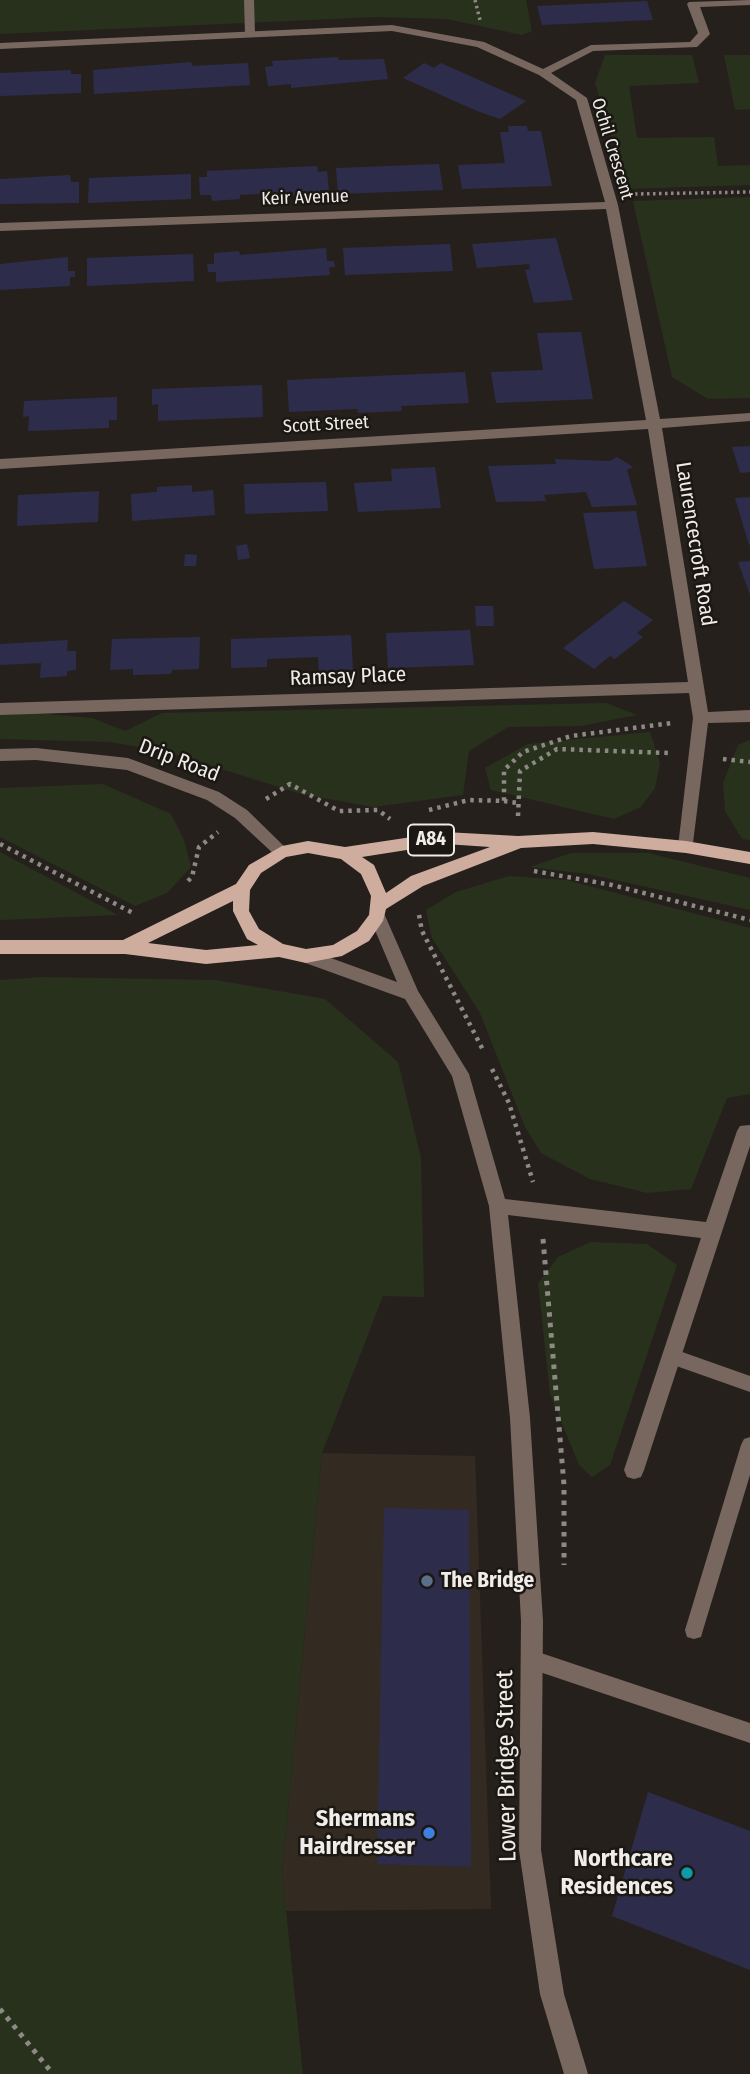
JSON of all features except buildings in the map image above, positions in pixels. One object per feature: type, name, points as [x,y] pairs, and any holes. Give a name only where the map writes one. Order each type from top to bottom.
[{"type":"main road","name":"A84","points":[[345,853],[446,838],[518,842],[593,838],[686,847],[750,858]]},
{"type":"main road","name":"A84","points":[[377,911],[417,881],[518,842]]},
{"type":"main road","points":[[0,947],[125,947],[206,957],[279,950],[306,956],[336,951],[363,936],[377,911],[379,896],[368,870],[345,853],[308,847],[282,852],[254,869],[242,889],[241,911],[253,934],[279,950]]},
{"type":"main road","points":[[125,947],[242,889]]},
{"type":"street","points":[[543,73],[592,48],[693,45],[704,34],[693,4],[750,2]]},
{"type":"street","name":"Ochil Crescent","points":[[0,46],[392,28],[480,44],[543,73],[581,99],[610,200],[654,424]]},
{"type":"street","name":"Keir Avenue","points":[[0,227],[610,200]]},
{"type":"street","points":[[654,424],[750,417]]},
{"type":"street","name":"Scott Street","points":[[0,464],[654,424]]},
{"type":"street","name":"Laurencecroft Road","points":[[654,424],[701,718],[686,847]]},
{"type":"street","name":"Ramsay Place","points":[[0,709],[697,687]]},
{"type":"street","points":[[701,718],[750,716]]},
{"type":"street","name":"Drip Road","points":[[0,755],[36,754],[128,764],[213,796],[241,814],[282,852]]},
{"type":"street","name":"Lower Bridge Street","points":[[377,911],[411,994],[460,1074],[498,1206],[520,1418],[532,1621],[530,1850],[552,1994],[576,2074]]},
{"type":"street","points":[[306,956],[411,994]]},
{"type":"street","points":[[634,1470],[710,1231],[746,1131]]},
{"type":"street","points":[[498,1206],[710,1231]]},
{"type":"lane","points":[[249,0],[250,34]]},
{"type":"lane","points":[[671,1356],[750,1384]]},
{"type":"lane","points":[[694,1630],[750,1445]]},
{"type":"lane","points":[[532,1660],[750,1733]]},
{"type":"path","points":[[610,200],[750,192]]},
{"type":"path","points":[[504,801],[504,770],[523,752],[571,736],[643,729],[701,718]]},
{"type":"path","points":[[750,762],[628,750],[557,749],[520,771],[516,867],[612,885],[750,920]]},
{"type":"path","points":[[184,885],[192,877],[199,847],[241,814],[290,785],[338,811],[378,810],[390,819],[403,816]]},
{"type":"path","points":[[416,813],[469,800],[518,803]]},
{"type":"path","points":[[0,844],[134,914],[167,925]]},
{"type":"path","points":[[418,908],[422,931],[509,1103],[541,1211],[564,1485],[564,1578]]},
{"type":"path","points":[[134,914],[146,909]]},
{"type":"path","points":[[0,2009],[53,2074]]},
{"type":"shaded area","points":[[322,1453],[475,1456],[491,1909],[286,1911],[282,1872]]},
{"type":"green space","points":[[0,0],[526,0],[532,31],[522,35],[447,19],[377,17],[0,34]]},
{"type":"green space","points":[[605,55],[692,55],[699,83],[629,86],[637,138],[714,137],[718,166],[750,165],[750,185],[627,189],[595,83]]},
{"type":"green space","points":[[724,55],[750,55],[750,109],[735,110]]},
{"type":"green space","points":[[750,197],[750,398],[708,399],[672,377],[633,201]]},
{"type":"green space","points":[[606,703],[637,715],[581,726],[508,727],[469,751],[463,795],[373,807],[301,794],[164,751],[109,742],[0,739],[0,714],[24,712],[92,718],[125,731],[162,713]]},
{"type":"green space","points":[[650,732],[660,763],[655,788],[641,807],[614,819],[491,790],[485,768],[528,744]]},
{"type":"green space","points":[[750,740],[750,840],[742,839],[725,811],[723,783],[738,745]]},
{"type":"green space","points":[[103,784],[171,814],[184,840],[191,867],[167,893],[135,906],[0,837],[0,788]]},
{"type":"green space","points":[[0,852],[118,915],[0,920]]},
{"type":"green space","points":[[571,853],[648,853],[750,878],[750,910],[588,874],[530,867]]},
{"type":"green space","points":[[509,876],[566,880],[750,928],[750,1094],[727,1098],[691,1189],[647,1193],[590,1179],[541,1153],[525,1127],[480,1013],[432,938],[426,910],[456,892]]},
{"type":"green space","points":[[42,977],[216,980],[325,999],[398,1062],[421,1158],[424,1297],[383,1296],[322,1453],[282,1872],[303,2074],[0,2074],[0,980]]},
{"type":"green space","points":[[591,1242],[647,1244],[677,1265],[610,1465],[592,1477],[579,1465],[550,1394],[538,1283],[558,1257]]},
{"type":"place","name":"The Bridge","points":[[427,1581]]},
{"type":"place","name":"Shermans Hairdresser","points":[[429,1833]]},
{"type":"place","name":"Northcare Residences","points":[[687,1873]]}]
